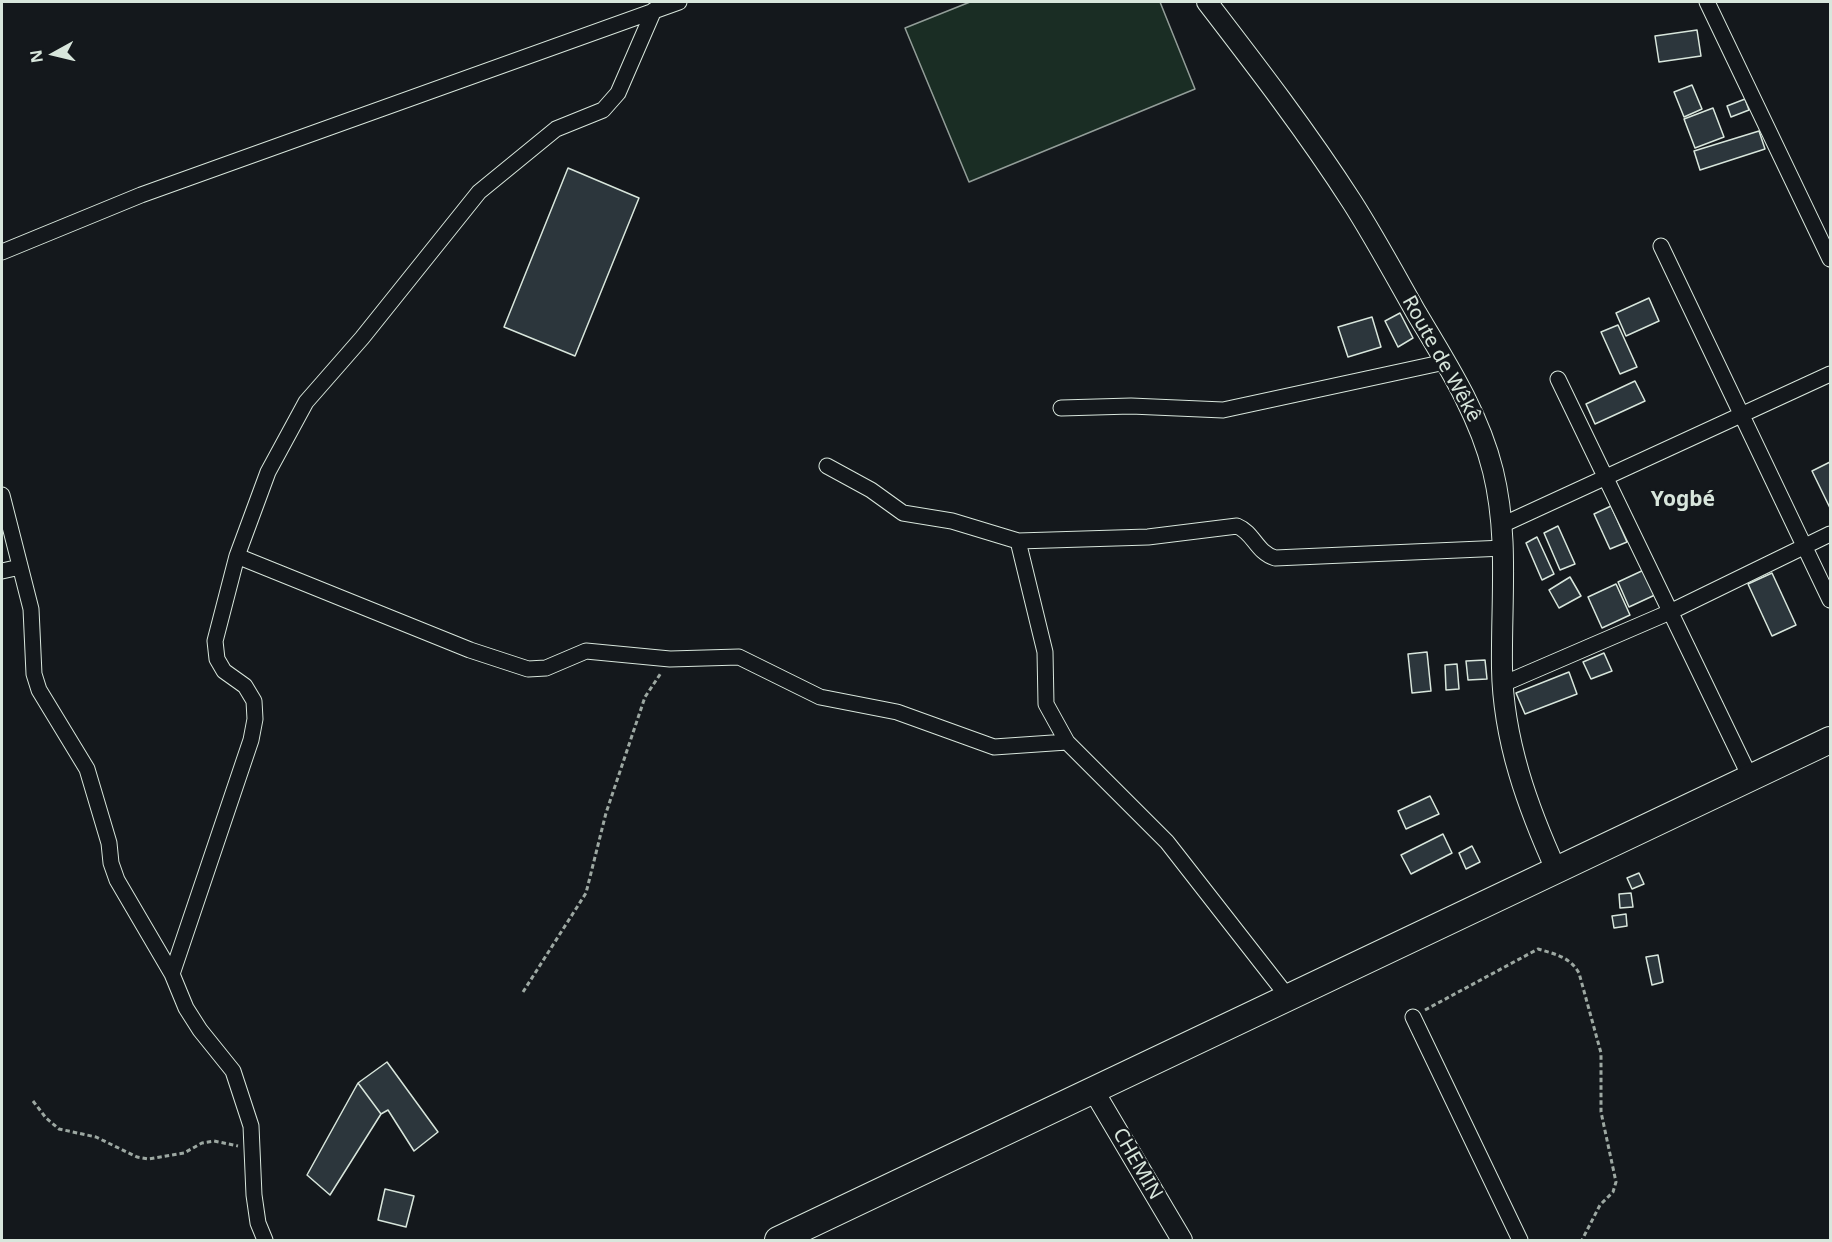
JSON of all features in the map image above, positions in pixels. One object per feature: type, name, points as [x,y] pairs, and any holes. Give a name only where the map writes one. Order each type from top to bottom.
[{"type":"highway","points":[[778,1240],[1092,1088],[1557,872],[1830,741]]},
{"type":"street","points":[[2,252],[141,195],[679,2]]},
{"type":"street","name":"Route de Wêkê","points":[[1207,2],[1281,98],[1353,203],[1445,362],[1481,431],[1493,469],[1502,525],[1505,706],[1520,778],[1534,821],[1557,872]]},
{"type":"street","points":[[1707,2],[1830,259]]},
{"type":"street","points":[[172,974],[251,740],[255,719],[254,701],[245,686],[224,671],[218,659],[215,641],[237,556],[268,472],[306,402],[362,338],[479,192],[556,129],[603,110],[618,93],[654,10]]},
{"type":"street","points":[[1661,246],[1830,600]]},
{"type":"street","points":[[1061,408],[1131,406],[1223,410],[1445,362]]},
{"type":"street","points":[[1502,525],[1830,374]]},
{"type":"street","points":[[1558,379],[1751,779]]},
{"type":"street","points":[[827,466],[871,490],[903,513],[952,521],[1018,541],[1148,537],[1237,526],[1245,529],[1264,555],[1275,558],[1504,548]]},
{"type":"street","points":[[2,495],[31,609],[34,674],[39,690],[87,769],[109,843],[111,863],[117,880],[172,974],[186,1008],[200,1030],[234,1071],[250,1126],[254,1195],[258,1223],[265,1240]]},
{"type":"street","points":[[1503,684],[1670,612],[1830,534]]},
{"type":"street","points":[[1018,541],[1044,652],[1046,704],[1067,742],[1167,842],[1288,997]]},
{"type":"street","points":[[237,556],[470,650],[528,669],[546,668],[586,651],[670,659],[739,657],[820,696],[897,712],[994,747],[1067,742]]},
{"type":"street","points":[[2,571],[20,567]]},
{"type":"street","points":[[1413,1017],[1520,1240]]},
{"type":"street","name":"CHEMIN","points":[[1092,1088],[1182,1240]]},
{"type":"path","points":[[523,992],[586,893],[606,813],[645,697],[670,659]]},
{"type":"path","points":[[1413,1017],[1538,949],[1566,958],[1575,964],[1580,973],[1601,1053],[1601,1112],[1616,1182],[1613,1192],[1600,1205],[1582,1240]]},
{"type":"path","points":[[33,1101],[46,1118],[60,1129],[96,1137],[137,1157],[149,1159],[184,1153],[202,1143],[214,1141],[252,1148]]},
{"type":"green space","points":[[970,2],[1160,2],[1195,89],[969,182],[905,28]]},
{"type":"building","points":[[1697,30],[1701,56],[1659,62],[1655,36]]},
{"type":"building","points":[[1692,85],[1702,109],[1684,117],[1674,92]]},
{"type":"building","points":[[1745,99],[1749,110],[1731,117],[1727,106]]},
{"type":"building","points":[[1713,108],[1724,137],[1695,148],[1684,119]]},
{"type":"building","points":[[1759,131],[1765,149],[1700,170],[1694,151]]},
{"type":"building","points":[[568,168],[639,198],[575,356],[504,327]]},
{"type":"building","points":[[1649,298],[1659,321],[1626,336],[1616,313]]},
{"type":"building","points":[[1400,313],[1413,338],[1398,347],[1385,321]]},
{"type":"building","points":[[1372,317],[1381,347],[1348,357],[1338,327]]},
{"type":"building","points":[[1618,325],[1637,367],[1620,374],[1601,332]]},
{"type":"building","points":[[1635,381],[1645,401],[1595,424],[1586,404]]},
{"type":"building","points":[[1830,462],[1830,508],[1812,471]]},
{"type":"building","points":[[1611,506],[1627,542],[1610,549],[1594,514]]},
{"type":"building","points":[[1558,526],[1575,564],[1560,570],[1544,533]]},
{"type":"building","points":[[1537,537],[1554,574],[1542,580],[1526,543]]},
{"type":"building","points":[[1646,569],[1657,594],[1629,607],[1618,582]]},
{"type":"building","points":[[1772,573],[1796,625],[1772,636],[1748,584]]},
{"type":"building","points":[[1570,577],[1581,596],[1559,608],[1549,590]]},
{"type":"building","points":[[1616,584],[1630,615],[1602,628],[1588,597]]},
{"type":"building","points":[[1427,652],[1431,691],[1412,693],[1408,654]]},
{"type":"building","points":[[1604,653],[1612,671],[1591,679],[1583,662]]},
{"type":"building","points":[[1485,660],[1487,679],[1468,680],[1466,661]]},
{"type":"building","points":[[1457,664],[1459,689],[1446,690],[1445,665]]},
{"type":"building","points":[[1569,672],[1577,694],[1525,714],[1516,693]]},
{"type":"building","points":[[1430,796],[1439,814],[1406,829],[1398,811]]},
{"type":"building","points":[[1443,834],[1452,853],[1411,874],[1401,855]]},
{"type":"building","points":[[1472,846],[1480,862],[1466,869],[1459,853]]},
{"type":"building","points":[[1639,873],[1644,884],[1632,889],[1627,878]]},
{"type":"building","points":[[1631,893],[1633,907],[1620,908],[1619,894]]},
{"type":"building","points":[[1626,914],[1627,926],[1614,928],[1612,916]]},
{"type":"building","points":[[1658,955],[1663,982],[1652,985],[1646,957]]},
{"type":"building","points":[[387,1062],[438,1132],[414,1151],[388,1110],[381,1114],[358,1083]]},
{"type":"building","points":[[358,1083],[381,1114],[330,1195],[307,1175]]},
{"type":"building","points":[[385,1189],[414,1196],[406,1227],[378,1220]]},
{"type":"district","name":"Yogbé","points":[[1683,500]]}]
